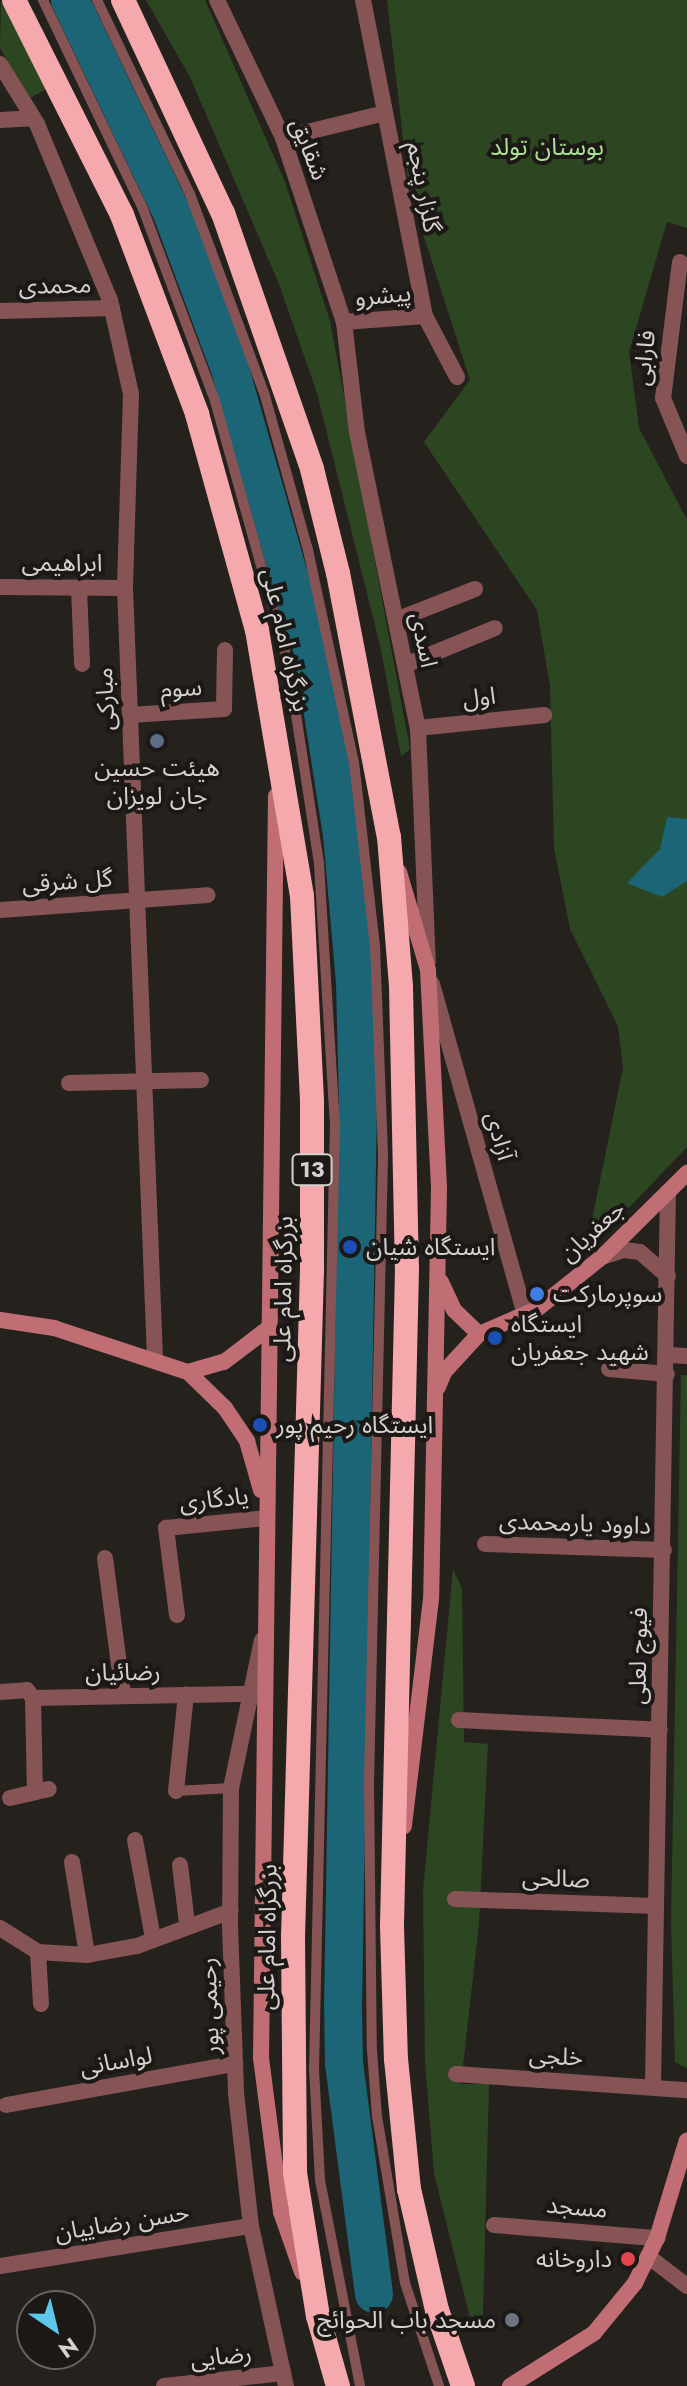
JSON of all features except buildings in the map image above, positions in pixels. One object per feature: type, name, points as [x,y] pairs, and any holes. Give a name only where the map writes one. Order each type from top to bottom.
[{"type":"highway","name":"بزرگراه امام علی","points":[[14,0],[122,215],[197,414],[257,630],[275,718],[302,896],[312,1102],[293,1936],[295,2173],[318,2316],[338,2386]]},
{"type":"highway","points":[[123,0],[223,213],[312,469],[338,573],[389,837],[401,986],[407,1269],[392,1927],[396,2059],[409,2189],[437,2310],[463,2386]]},
{"type":"main road","points":[[275,718],[261,2058],[281,2212],[318,2316]]},
{"type":"main road","points":[[389,837],[428,970],[439,1272],[431,1599],[392,1927]]},
{"type":"main road","name":"جعفریان","points":[[434,1395],[444,1372],[479,1334],[525,1314],[602,1257],[687,1173]]},
{"type":"main road","points":[[439,1272],[454,1310],[479,1334]]},
{"type":"main road","points":[[0,1320],[54,1328],[188,1372],[225,1408],[247,1441],[267,1518]]},
{"type":"main road","points":[[188,1372],[224,1362],[270,1327]]},
{"type":"main road","points":[[511,2385],[594,2333],[649,2257],[687,2140]]},
{"type":"street","name":"شقایق","points":[[217,0],[283,138],[344,322]]},
{"type":"street","name":"گلزار پنجم","points":[[363,0],[425,316],[457,377]]},
{"type":"street","name":"مبارکی","points":[[0,64],[33,118],[112,308],[131,394],[125,588],[155,1359]]},
{"type":"street","points":[[283,138],[385,113]]},
{"type":"street","points":[[0,120],[33,118]]},
{"type":"street","name":"فارابی","points":[[680,262],[663,398],[687,456]]},
{"type":"street","name":"محمدی","points":[[0,311],[112,308]]},
{"type":"street","name":"پیشرو","points":[[344,322],[425,316]]},
{"type":"street","name":"اسدی","points":[[344,322],[357,432],[418,728],[428,970]]},
{"type":"street","name":"ابراهیمی","points":[[0,587],[125,588]]},
{"type":"street","points":[[79,588],[82,664]]},
{"type":"street","points":[[396,620],[475,589]]},
{"type":"street","points":[[405,665],[495,628]]},
{"type":"street","name":"سوم","points":[[130,715],[224,709],[225,650]]},
{"type":"street","name":"اول","points":[[418,728],[544,715]]},
{"type":"street","name":"گل شرقی","points":[[0,910],[207,895]]},
{"type":"street","name":"آزادی","points":[[428,970],[525,1314]]},
{"type":"street","points":[[69,1083],[144,1084],[201,1080]]},
{"type":"street","name":"فیوج لعلی","points":[[653,2085],[668,1355],[668,1194]]},
{"type":"street","points":[[602,1257],[624,1250],[640,1252],[668,1276]]},
{"type":"street","points":[[668,1355],[687,1356]]},
{"type":"street","points":[[609,1369],[667,1374]]},
{"type":"street","name":"یادگاری","points":[[177,1615],[166,1528],[267,1518]]},
{"type":"street","name":"داوود یارمحمدی","points":[[485,1544],[664,1550]]},
{"type":"street","points":[[105,1558],[123,1695]]},
{"type":"street","name":"رحیمی پور","points":[[265,1623],[231,1788],[235,2064],[251,2226],[285,2380]]},
{"type":"street","name":"رضائیان","points":[[0,1692],[27,1690],[33,1698],[250,1694]]},
{"type":"street","points":[[176,1791],[186,1695]]},
{"type":"street","points":[[10,1798],[42,1790],[33,1698]]},
{"type":"street","points":[[459,1720],[660,1730]]},
{"type":"street","points":[[135,1840],[153,1938]]},
{"type":"street","points":[[72,1862],[87,1955]]},
{"type":"street","points":[[180,1865],[187,1924]]},
{"type":"street","name":"صالحی","points":[[455,1899],[656,1906]]},
{"type":"street","points":[[0,1928],[38,1952],[87,1955],[153,1938],[231,1911]]},
{"type":"street","points":[[38,1952],[41,2004]]},
{"type":"street","name":"لواسانی","points":[[6,2105],[235,2064]]},
{"type":"street","name":"خلجی","points":[[456,2074],[653,2085]]},
{"type":"street","points":[[653,2085],[687,2090]]},
{"type":"street","name":"مسجد","points":[[494,2225],[657,2238]]},
{"type":"street","name":"حسن رضاییان","points":[[0,2266],[251,2226]]},
{"type":"street","points":[[649,2257],[687,2286]]},
{"type":"street","name":"رضایی","points":[[164,2386],[285,2380]]},
{"type":"lane","points":[[43,0],[143,209],[215,401],[288,663],[319,864],[335,1123],[314,2084],[328,2234],[360,2386]]},
{"type":"lane","points":[[97,0],[190,194],[265,396],[308,550],[354,762],[375,945],[383,1156],[369,1782],[372,2050],[379,2130],[405,2283],[439,2386]]},
{"type":"lane","points":[[176,1791],[231,1788]]},
{"type":"green space","points":[[1,0],[48,88],[30,98],[0,48]]},
{"type":"green space","points":[[146,0],[205,0],[285,182],[330,321],[410,749],[401,756],[380,645],[317,393],[279,284],[190,77]]},
{"type":"green space","name":"بوستان تولد","points":[[387,0],[687,0],[687,228],[667,222],[629,352],[639,428],[687,520],[687,1147],[585,1254],[623,1068],[618,1026],[570,929],[554,848],[550,686],[537,610],[424,442],[470,380],[409,190]]},
{"type":"green space","points":[[681,1375],[687,1375],[687,2068],[675,2062],[671,1923]]},
{"type":"green space","points":[[453,1569],[462,1589],[464,1742],[488,1744],[479,1923],[461,2084],[489,2084],[483,2315],[470,2318],[434,2173],[425,2062],[423,1890]]},
{"type":"water","points":[[667,817],[687,819],[687,881],[662,897],[627,883],[660,849]]},
{"type":"waterway","points":[[70,0],[172,213],[230,369],[298,607],[322,707],[342,834],[355,983],[358,1104],[344,2063],[374,2294]]},
{"type":"place","name":"هیئت حسین جان لویزان","points":[[157,741]]},
{"type":"place","name":"ایستگاه شیان","points":[[350,1247]]},
{"type":"place","name":"سوپرمارکت","points":[[537,1294]]},
{"type":"place","name":"ایستگاه شهید جعفریان","points":[[495,1338]]},
{"type":"place","name":"ایستگاه رحیم پور","points":[[260,1425]]},
{"type":"place","name":"داروخانه","points":[[628,2259]]},
{"type":"place","name":"مسجد باب الحوائج","points":[[512,2320]]}]
